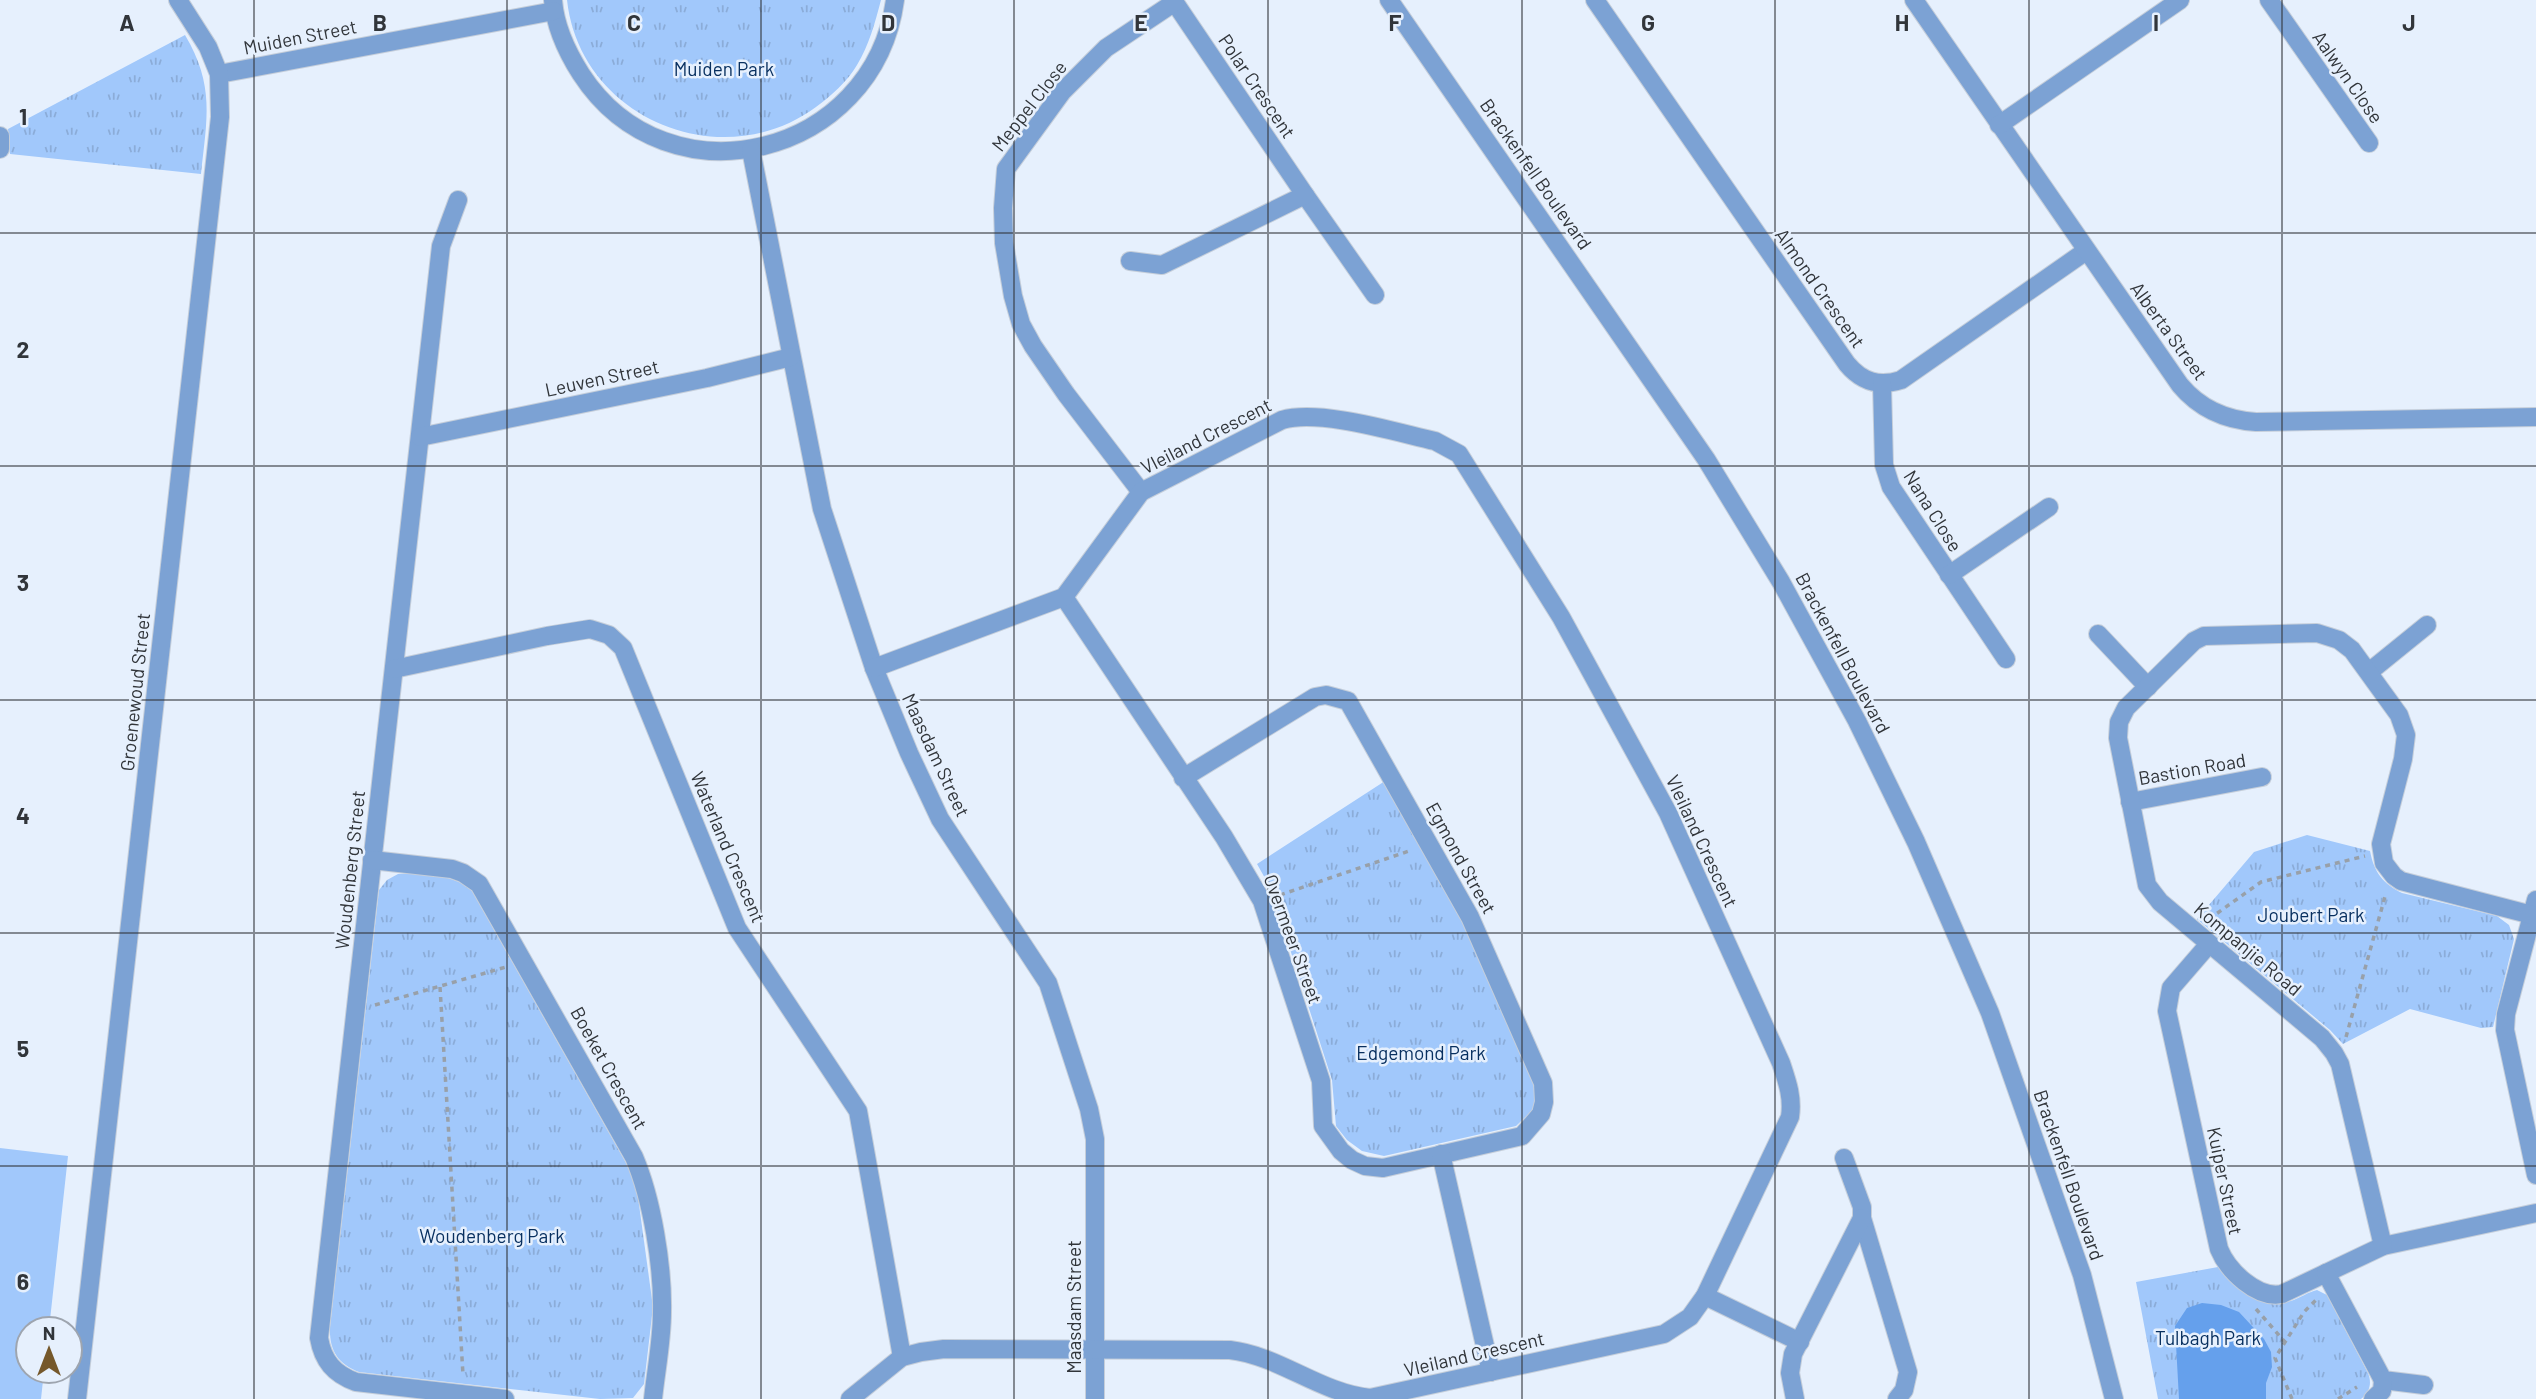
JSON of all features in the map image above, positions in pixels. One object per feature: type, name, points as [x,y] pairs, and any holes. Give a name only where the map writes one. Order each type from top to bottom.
[{"type":"street","name":"Groenewoud Street","points":[[77,1399],[220,117],[219,74],[208,47],[178,0]]},
{"type":"street","points":[[554,6],[568,53],[592,91],[624,121],[664,141],[707,152],[751,150],[782,142],[811,129],[836,111],[859,88],[876,62],[895,0]]},
{"type":"street","name":"Brackenfell Boulevard","points":[[1389,0],[1700,449],[1782,582],[1851,709],[1916,842],[1990,1013],[2082,1275],[2114,1399]]},
{"type":"street","name":"Almond Crescent","points":[[1595,0],[1847,364],[1862,378],[1882,384]]},
{"type":"street","name":"Alberta Street","points":[[1914,0],[2180,385],[2200,405],[2226,418],[2256,422],[2536,417]]},
{"type":"street","points":[[1999,125],[2180,0]]},
{"type":"street","name":"Aalwyn Close","points":[[2269,0],[2369,143]]},
{"type":"street","name":"Polar Crescent","points":[[1174,1],[1375,295]]},
{"type":"street","name":"Meppel Close","points":[[1141,492],[1060,384],[1021,324],[1004,243],[1003,208],[1006,169],[1062,92],[1106,48],[1174,1]]},
{"type":"street","name":"Muiden Street","points":[[219,74],[554,6]]},
{"type":"street","points":[[0,136],[0,149]]},
{"type":"street","name":"Maasdam Street","points":[[751,150],[822,509],[874,668],[940,819],[1042,972],[1058,1007],[1089,1109],[1095,1139],[1095,1399]]},
{"type":"street","points":[[1130,261],[1163,265],[1305,195]]},
{"type":"street","name":"Woudenberg Street","points":[[458,200],[441,246],[320,1327],[321,1349],[331,1367],[338,1374],[356,1382],[464,1397],[505,1399]]},
{"type":"street","points":[[1882,384],[1901,380],[2086,251]]},
{"type":"street","name":"Leuven Street","points":[[420,437],[706,378],[791,357]]},
{"type":"street","name":"Nana Close","points":[[1882,384],[1886,477],[2006,659]]},
{"type":"street","name":"Vleiland Crescent","points":[[1064,597],[1141,492],[1282,420],[1315,416],[1435,441],[1459,454],[1561,617],[1668,813],[1781,1063],[1790,1092],[1790,1117],[1706,1296],[1690,1317],[1664,1334],[1370,1398],[1346,1394],[1264,1357],[1246,1352],[1095,1350]]},
{"type":"street","name":"Nana Close","points":[[1950,575],[2049,507]]},
{"type":"street","points":[[874,668],[1064,597]]},
{"type":"street","name":"Overmeer Street","points":[[1064,597],[1231,848],[1262,901],[1321,1081],[1323,1126],[1340,1151],[1365,1166],[1383,1168],[1441,1154]]},
{"type":"street","points":[[2369,672],[2427,625]]},
{"type":"street","name":"Waterland Crescent","points":[[394,669],[590,629],[609,635],[623,648],[737,928],[858,1111],[902,1357]]},
{"type":"street","points":[[2098,634],[2148,687]]},
{"type":"street","name":"Kompanjie Road","points":[[2381,852],[2382,837],[2406,747],[2406,735],[2399,715],[2352,650],[2328,635],[2215,634],[2194,641],[2126,708],[2118,730],[2147,885],[2152,895],[2322,1038],[2334,1053],[2340,1064],[2383,1246]]},
{"type":"street","name":"Egmond Street","points":[[1183,778],[1315,697],[1337,697],[1348,701],[1470,917],[1543,1083],[1544,1101],[1541,1114],[1522,1136],[1441,1154]]},
{"type":"street","name":"Bastion Road","points":[[2130,802],[2262,777]]},
{"type":"street","points":[[2381,852],[2388,870],[2401,881],[2534,907],[2506,1014],[2505,1030],[2536,1175]]},
{"type":"street","name":"Boeket Crescent","points":[[372,860],[452,869],[472,878],[484,890],[634,1157],[645,1184],[657,1257],[662,1312],[653,1399]]},
{"type":"street","name":"Kuiper Street","points":[[2209,944],[2171,988],[2166,1003],[2167,1011],[2219,1249],[2228,1265],[2252,1286]]},
{"type":"street","points":[[1441,1154],[1490,1372]]},
{"type":"street","points":[[1844,1158],[1862,1207],[1862,1218],[1908,1372],[1905,1390],[1897,1399]]},
{"type":"street","points":[[2252,1286],[2263,1293],[2276,1295],[2330,1280],[2383,1246],[2536,1213]]},
{"type":"street","points":[[1796,1399],[1790,1367],[1862,1218]]},
{"type":"street","points":[[2330,1280],[2383,1380],[2382,1391],[2373,1399]]},
{"type":"street","points":[[1706,1296],[1800,1342]]},
{"type":"street","points":[[850,1399],[902,1357],[921,1352],[944,1349],[1095,1350]]},
{"type":"street","points":[[2383,1380],[2424,1385]]},
{"type":"path","points":[[1262,901],[1430,844]]},
{"type":"path","points":[[2193,930],[2261,882],[2381,852]]},
{"type":"path","points":[[2334,1053],[2346,1040],[2385,895],[2401,881]]},
{"type":"path","points":[[356,1011],[525,962]]},
{"type":"path","points":[[440,987],[464,1397]]},
{"type":"path","points":[[2292,1399],[2275,1357],[2304,1312],[2330,1280]]},
{"type":"path","points":[[2252,1286],[2247,1296],[2285,1342]]},
{"type":"green space","name":"Muiden Park","points":[[567,0],[881,0],[861,57],[838,88],[816,107],[779,127],[739,136],[699,135],[661,124],[626,104],[598,76],[578,41]]},
{"type":"green space","points":[[185,35],[195,53],[205,87],[206,119],[201,174],[10,154],[8,129]]},
{"type":"green space","name":"Edgemond Park","points":[[1385,781],[1455,902],[1535,1081],[1536,1097],[1533,1110],[1516,1126],[1384,1156],[1362,1151],[1347,1140],[1336,1126],[1332,1080],[1270,887],[1257,864]]},
{"type":"green space","name":"Joubert Park","points":[[2307,835],[2370,851],[2380,876],[2402,893],[2497,916],[2509,925],[2514,939],[2493,1027],[2481,1028],[2410,1009],[2343,1044],[2330,1030],[2197,919],[2254,852]]},
{"type":"green space","name":"Woudenberg Park","points":[[398,874],[427,874],[447,878],[472,891],[630,1170],[637,1190],[653,1307],[644,1384],[633,1398],[600,1399],[359,1372],[345,1365],[333,1349],[330,1327],[379,890],[387,880]]},
{"type":"green space","points":[[0,1148],[68,1156],[51,1315],[14,1315],[14,1385],[42,1385],[41,1399],[0,1399]]},
{"type":"green space","name":"Tulbagh Park","points":[[2218,1267],[2251,1294],[2269,1302],[2291,1301],[2317,1290],[2327,1295],[2368,1373],[2369,1387],[2364,1396],[2361,1399],[2158,1399],[2136,1282]]},
{"type":"shaded area","points":[[2202,1303],[2221,1305],[2239,1312],[2264,1339],[2271,1352],[2272,1367],[2266,1383],[2266,1399],[2179,1399],[2175,1326],[2187,1308]]}]
